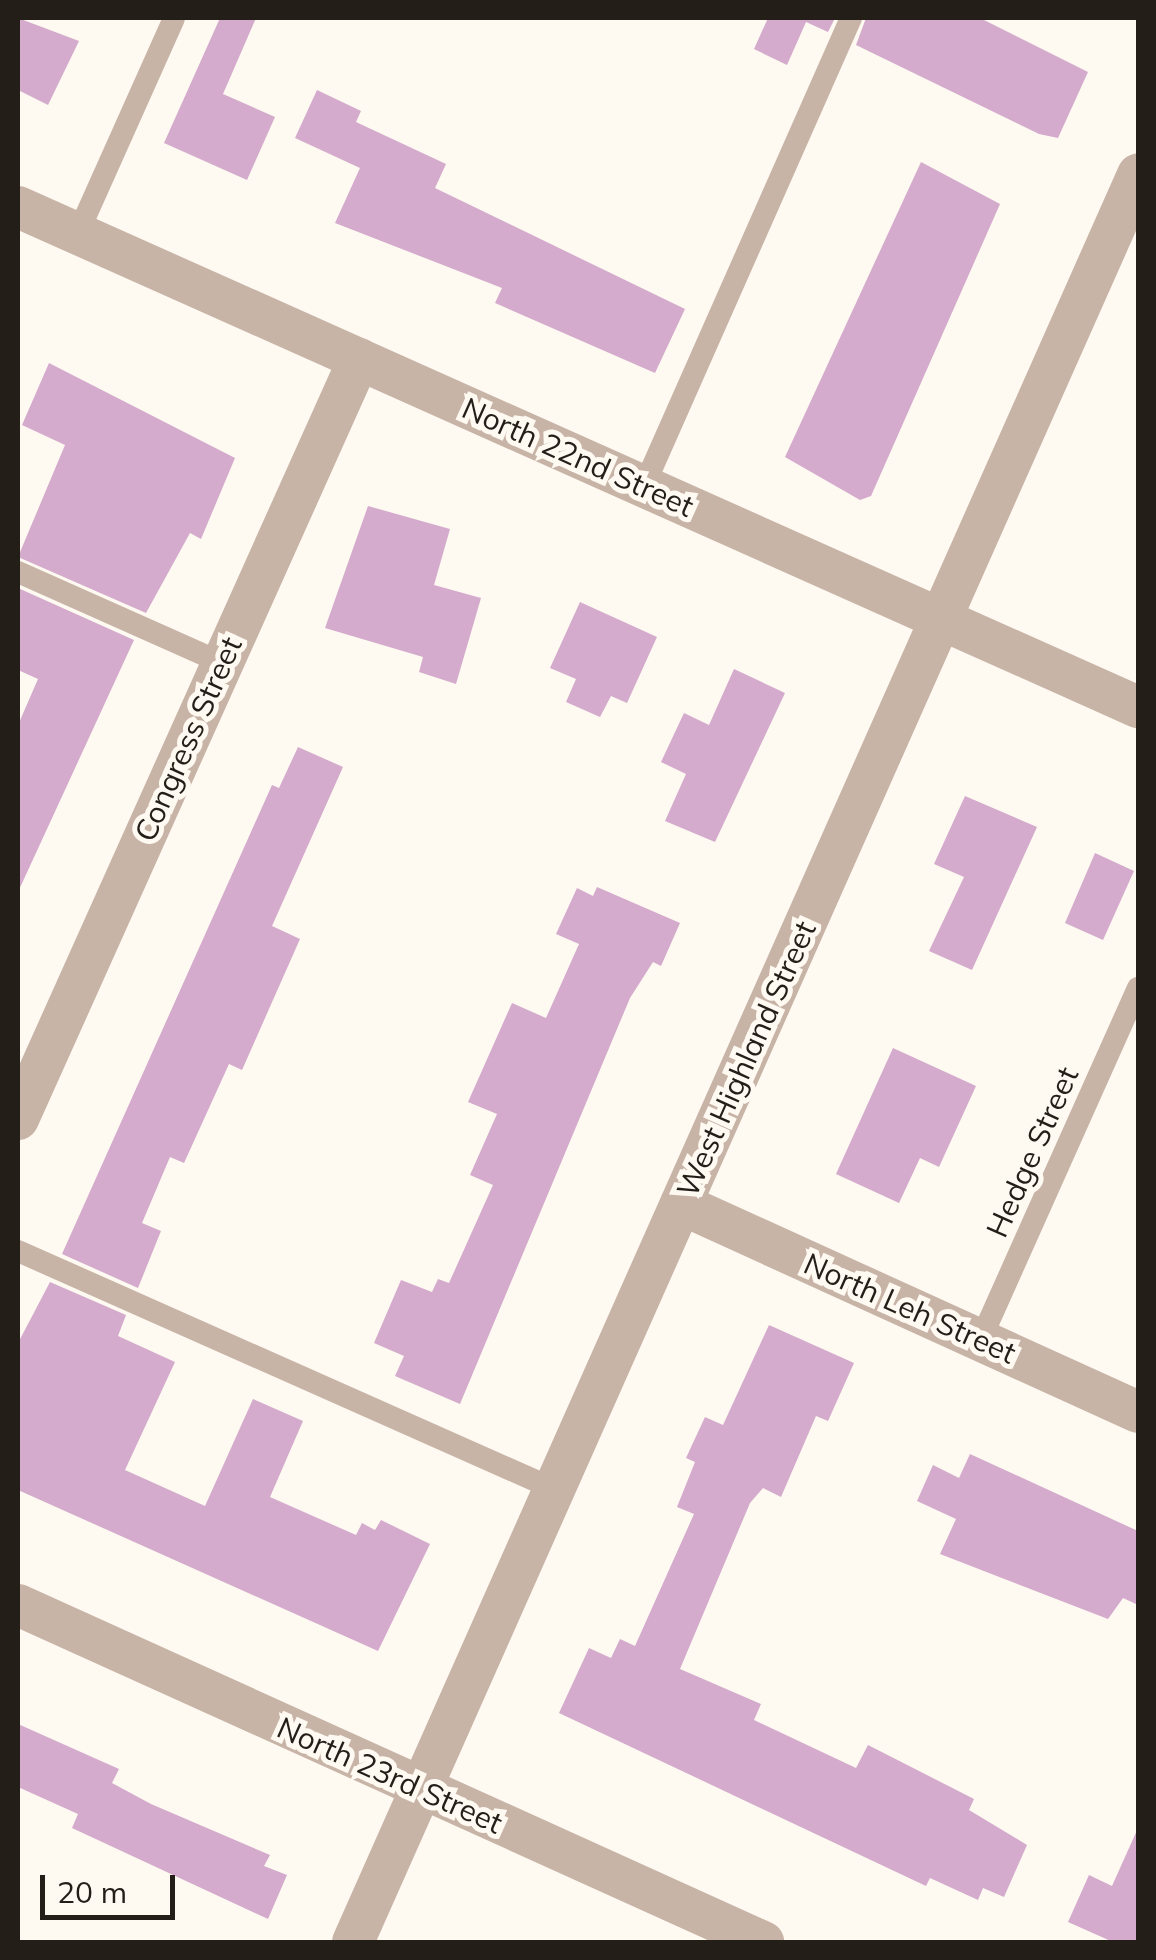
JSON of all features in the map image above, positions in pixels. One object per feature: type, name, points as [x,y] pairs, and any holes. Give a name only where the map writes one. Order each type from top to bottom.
[{"type":"street","name":"West Highland Street","points":[[352,1942],[1138,175]]},
{"type":"street","name":"North 22nd Street","points":[[18,206],[1138,707]]},
{"type":"street","name":"Congress Street","points":[[18,1119],[359,359]]},
{"type":"street","name":"North Leh Street","points":[[681,1204],[1138,1412]]},
{"type":"street","name":"North 23rd Street","points":[[18,1605],[763,1942]]},
{"type":"lane","points":[[78,233],[174,18]]},
{"type":"lane","points":[[644,486],[851,18]]},
{"type":"lane","points":[[18,572],[222,664]]},
{"type":"lane","name":"Hedge Street","points":[[980,1341],[1138,988]]},
{"type":"lane","points":[[18,1251],[554,1489]]},
{"type":"building","points":[[18,18],[79,41],[48,105],[18,90]]},
{"type":"building","points":[[220,18],[256,18],[223,94],[275,117],[247,180],[164,143]]},
{"type":"building","points":[[768,18],[835,18],[828,32],[806,22],[787,65],[754,49]]},
{"type":"building","points":[[866,18],[980,18],[1088,72],[1058,138],[1039,134],[856,45]]},
{"type":"building","points":[[317,90],[361,111],[356,122],[446,164],[435,188],[685,309],[655,373],[495,303],[502,288],[335,223],[360,168],[295,138]]},
{"type":"building","points":[[921,162],[1000,204],[871,496],[860,500],[785,457]]},
{"type":"building","points":[[49,363],[235,458],[201,539],[190,533],[146,613],[18,557],[65,445],[22,425]]},
{"type":"building","points":[[368,506],[450,529],[434,585],[481,598],[456,684],[419,672],[423,657],[325,628]]},
{"type":"building","points":[[18,588],[134,640],[18,892],[18,725],[38,679],[18,670]]},
{"type":"building","points":[[580,602],[657,637],[627,703],[611,696],[600,717],[566,702],[576,679],[550,668]]},
{"type":"building","points":[[734,669],[785,693],[715,842],[665,821],[686,774],[661,762],[684,713],[709,725]]},
{"type":"building","points":[[298,747],[343,767],[272,926],[300,939],[242,1070],[229,1064],[184,1163],[170,1157],[142,1223],[161,1231],[138,1288],[62,1254],[272,785],[279,788]]},
{"type":"building","points":[[965,796],[1037,827],[972,970],[929,951],[964,877],[934,864]]},
{"type":"building","points":[[1095,853],[1134,871],[1103,940],[1065,923]]},
{"type":"building","points":[[597,887],[680,923],[661,966],[653,962],[630,998],[460,1404],[395,1376],[404,1356],[374,1343],[401,1280],[432,1292],[438,1279],[449,1283],[493,1185],[470,1175],[497,1114],[468,1102],[512,1003],[546,1018],[579,944],[556,934],[577,888],[593,896]]},
{"type":"building","points":[[893,1048],[976,1086],[939,1167],[920,1158],[899,1203],[836,1174]]},
{"type":"building","points":[[50,1282],[126,1315],[118,1336],[175,1362],[125,1470],[205,1506],[253,1399],[303,1421],[270,1497],[356,1535],[362,1523],[375,1530],[381,1520],[430,1544],[378,1651],[18,1490],[18,1343]]},
{"type":"building","points":[[769,1325],[854,1363],[828,1421],[816,1416],[781,1497],[763,1488],[750,1503],[680,1669],[761,1704],[754,1720],[856,1768],[868,1745],[974,1799],[969,1810],[1027,1845],[1004,1897],[983,1888],[978,1900],[930,1878],[926,1886],[559,1713],[589,1648],[611,1658],[620,1639],[635,1646],[694,1514],[677,1507],[695,1462],[686,1458],[705,1417],[723,1425]]},
{"type":"building","points":[[970,1454],[1138,1531],[1138,1605],[1123,1598],[1108,1619],[940,1554],[956,1519],[917,1501],[933,1465],[959,1478]]},
{"type":"building","points":[[18,1724],[119,1769],[112,1783],[151,1804],[270,1855],[264,1866],[287,1875],[268,1919],[72,1828],[78,1814],[18,1787]]},
{"type":"building","points":[[1138,1828],[1138,1942],[1113,1942],[1068,1922],[1089,1875],[1112,1886]]}]
